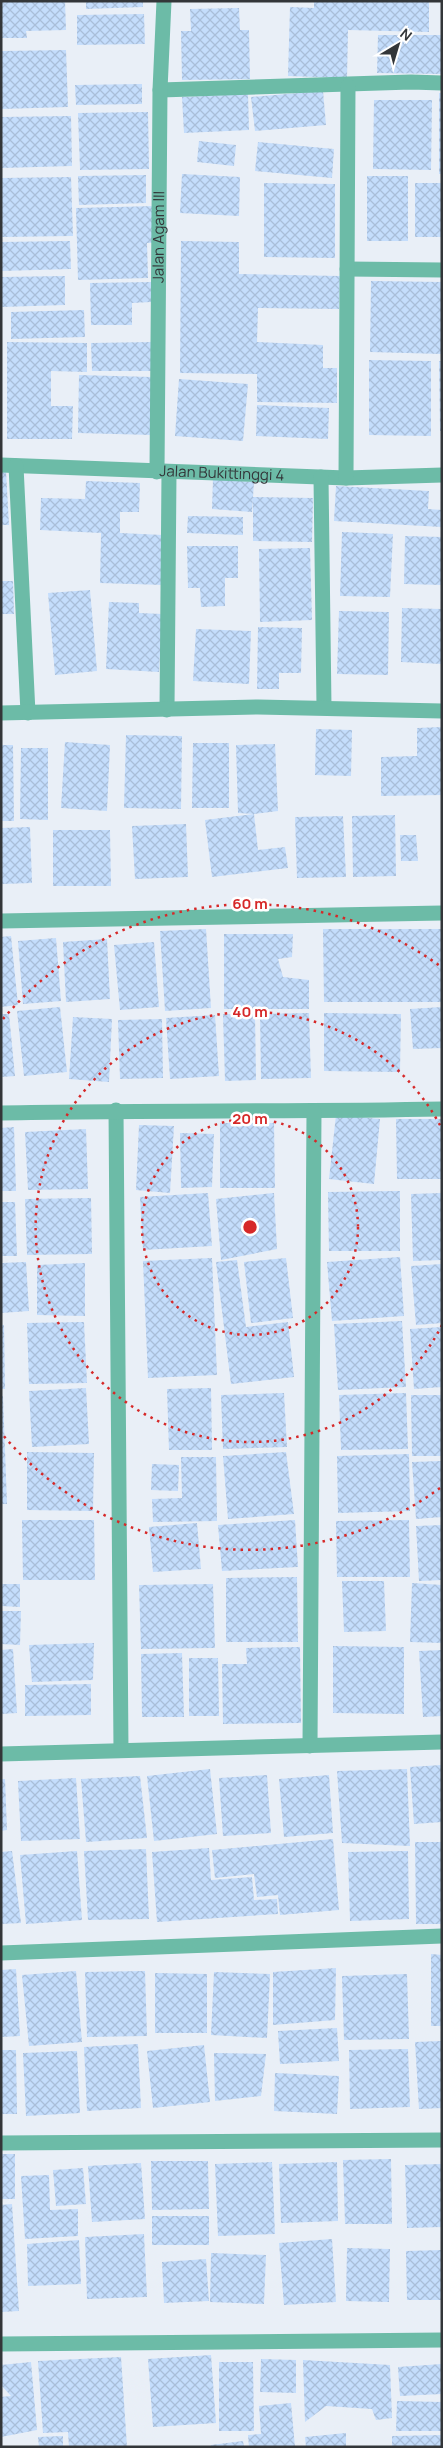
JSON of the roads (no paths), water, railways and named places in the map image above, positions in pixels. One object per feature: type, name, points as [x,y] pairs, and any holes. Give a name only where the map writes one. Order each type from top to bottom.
[{"type":"street","name":"Jalan Agam III","points":[[164,1],[160,90],[167,710]]},
{"type":"street","points":[[160,90],[348,86],[411,82],[442,84]]},
{"type":"street","points":[[346,478],[348,86]]},
{"type":"street","points":[[347,269],[442,270]]},
{"type":"street","points":[[8,466],[28,713]]},
{"type":"street","name":"Jalan Bukittinggi 4","points":[[8,466],[346,478],[442,475]]},
{"type":"street","points":[[321,477],[324,707]]},
{"type":"street","points":[[1,713],[324,707],[442,711]]},
{"type":"street","points":[[1,922],[442,912]]},
{"type":"street","points":[[1,1113],[116,1110],[314,1112],[442,1109]]},
{"type":"street","points":[[116,1110],[116,1400],[121,1750]]},
{"type":"street","points":[[310,1746],[314,1112]]},
{"type":"street","points":[[1,1754],[442,1742]]},
{"type":"street","points":[[1,1953],[442,1936]]},
{"type":"street","points":[[1,2144],[442,2140]]},
{"type":"street","points":[[1,2344],[442,2340]]}]
